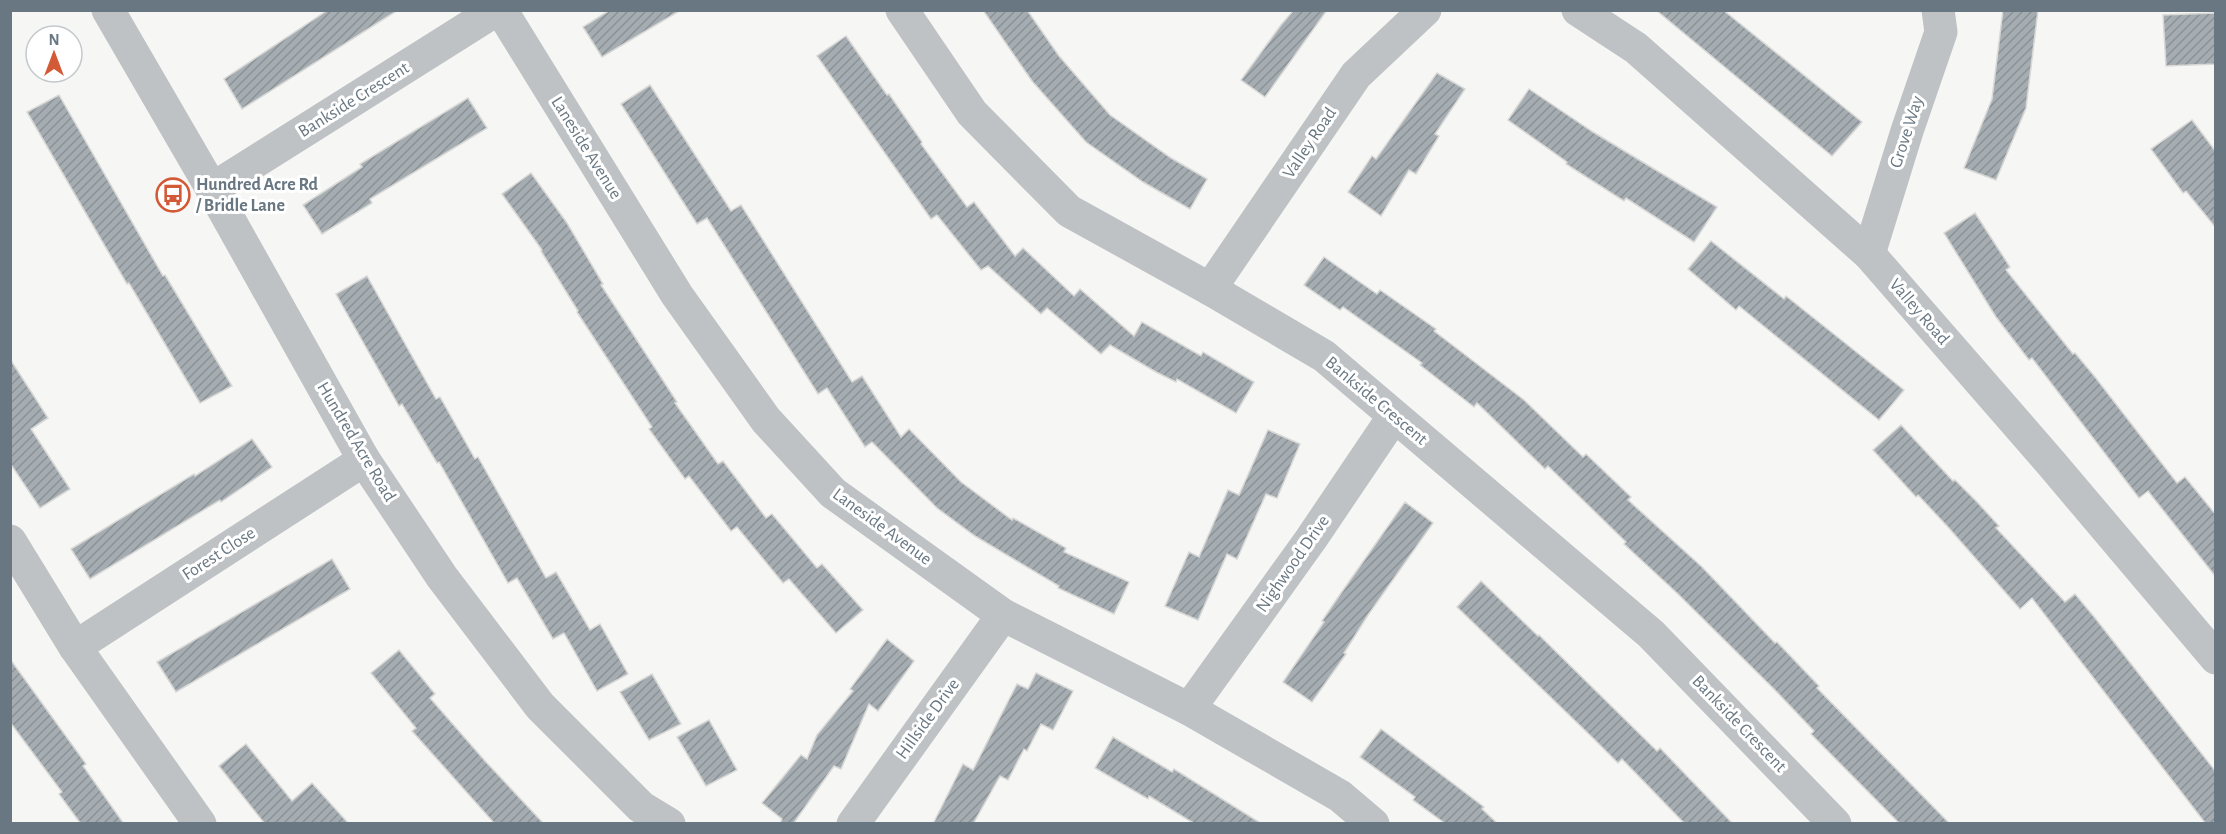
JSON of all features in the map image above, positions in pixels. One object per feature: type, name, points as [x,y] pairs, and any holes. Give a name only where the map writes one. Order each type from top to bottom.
[{"type":"street","name":"Hundred Acre Road","points":[[108,10],[212,189],[364,460],[442,577],[540,706],[641,807],[669,824]]},
{"type":"street","name":"Bankside Crescent","points":[[212,189],[496,10]]},
{"type":"street","name":"Laneside Avenue","points":[[501,10],[676,295],[766,420],[833,493],[1003,615],[1189,710],[1340,796],[1373,824]]},
{"type":"street","name":"Bankside Crescent","points":[[902,10],[972,113],[1069,211],[1210,289],[1324,356],[1652,634],[1835,824]]},
{"type":"street","name":"Valley Road","points":[[1210,289],[1356,75],[1425,10]]},
{"type":"street","name":"Valley Road","points":[[1578,10],[1636,48],[1869,254],[2051,463],[2216,658]]},
{"type":"street","name":"Grove Way","points":[[1869,254],[1941,32],[1938,10]]},
{"type":"street","name":"Nighwood Drive","points":[[1189,710],[1311,539],[1394,416]]},
{"type":"street","name":"Forest Close","points":[[75,647],[364,460]]},
{"type":"street","points":[[10,541],[75,647],[200,824]]},
{"type":"street","name":"Hillside Drive","points":[[853,824],[1003,615]]},
{"type":"building","points":[[328,10],[398,10],[242,109],[224,79]]},
{"type":"building","points":[[610,10],[681,10],[602,57],[583,27]]},
{"type":"building","points":[[983,10],[1027,10],[1059,56],[1110,115],[1171,158],[1207,179],[1190,209],[1143,182],[1086,142],[1032,81]]},
{"type":"building","points":[[1294,10],[1327,10],[1265,97],[1241,80]]},
{"type":"building","points":[[1656,10],[1723,10],[1862,122],[1832,156]]},
{"type":"building","points":[[2003,10],[2038,10],[2026,108],[1996,180],[1964,168],[1992,99]]},
{"type":"building","points":[[2216,13],[2216,64],[2166,66],[2163,15]]},
{"type":"building","points":[[846,36],[967,207],[974,202],[1015,256],[1023,248],[1074,296],[1080,289],[1134,336],[1142,322],[1201,356],[1203,352],[1254,382],[1236,413],[1177,379],[1176,382],[1156,372],[1110,345],[1101,354],[1047,308],[1041,314],[988,266],[981,270],[937,215],[931,219],[817,56]]},
{"type":"building","points":[[1437,73],[1465,89],[1435,134],[1439,136],[1416,174],[1409,170],[1381,216],[1348,192],[1372,156],[1376,159]]},
{"type":"building","points":[[650,85],[731,211],[741,205],[852,382],[862,376],[901,437],[909,429],[961,482],[1012,520],[1013,518],[1066,548],[1064,552],[1129,582],[1114,614],[1058,588],[1059,586],[975,536],[937,508],[872,442],[865,447],[827,388],[818,394],[707,218],[697,224],[621,104]]},
{"type":"building","points":[[1529,89],[1593,132],[1717,207],[1694,242],[1626,198],[1624,201],[1566,164],[1567,162],[1508,120]]},
{"type":"building","points":[[59,95],[163,276],[165,275],[232,386],[200,403],[129,283],[127,284],[27,112]]},
{"type":"building","points":[[468,98],[487,128],[370,199],[372,203],[322,234],[303,205],[362,167],[360,164]]},
{"type":"building","points":[[2192,120],[2216,152],[2216,228],[2186,191],[2183,193],[2151,149]]},
{"type":"building","points":[[531,173],[567,223],[603,284],[601,285],[677,402],[675,403],[718,464],[723,461],[766,518],[772,514],[817,568],[822,564],[863,610],[836,633],[789,579],[783,583],[737,527],[731,531],[689,476],[685,479],[649,429],[652,427],[577,312],[542,250],[502,194]]},
{"type":"building","points":[[1975,213],[2010,267],[2006,270],[2073,354],[2075,353],[2095,377],[2177,483],[2185,477],[2216,515],[2216,577],[2148,491],[2139,498],[2032,358],[2029,360],[1996,317],[1944,233]]},
{"type":"building","points":[[1711,241],[1784,299],[1786,296],[1904,390],[1879,420],[1739,306],[1736,310],[1688,269]]},
{"type":"building","points":[[1324,257],[1377,294],[1380,290],[1436,329],[1434,331],[1524,400],[1583,457],[1586,454],[1631,497],[1628,500],[1702,567],[1775,643],[1777,642],[1819,686],[1817,688],[1950,824],[1900,824],[1811,734],[1814,731],[1775,690],[1624,544],[1626,542],[1548,466],[1545,469],[1477,403],[1474,407],[1420,365],[1422,363],[1343,307],[1340,310],[1304,285]]},
{"type":"building","points":[[367,276],[436,399],[440,397],[475,459],[478,457],[546,578],[556,572],[590,630],[600,624],[628,674],[597,691],[564,633],[553,639],[517,578],[508,583],[439,462],[437,463],[402,404],[399,406],[336,294]]},
{"type":"building","points":[[10,359],[48,418],[31,429],[70,489],[40,508],[10,463]]},
{"type":"building","points":[[1901,425],[1953,481],[1955,480],[1977,502],[1999,526],[1996,528],[2065,602],[2075,594],[2095,618],[2216,772],[2216,824],[2206,824],[2032,598],[2020,609],[1948,527],[1918,495],[1916,497],[1873,450]]},
{"type":"building","points":[[1268,430],[1300,444],[1277,498],[1266,494],[1237,559],[1227,554],[1198,620],[1165,606],[1189,552],[1199,557],[1228,490],[1239,495]]},
{"type":"building","points":[[252,439],[272,467],[221,502],[220,500],[90,579],[71,549],[194,474],[195,476]]},
{"type":"building","points":[[1405,502],[1433,523],[1368,615],[1344,653],[1346,654],[1312,702],[1283,682],[1324,622],[1322,621]]},
{"type":"building","points":[[332,559],[350,589],[176,692],[157,662]]},
{"type":"building","points":[[1481,581],[1657,751],[1660,748],[1733,824],[1685,824],[1622,759],[1618,763],[1457,607]]},
{"type":"building","points":[[887,639],[914,661],[878,711],[869,704],[841,769],[834,766],[793,824],[780,824],[782,819],[762,803],[801,755],[807,759],[817,735],[853,691],[850,689]]},
{"type":"building","points":[[399,650],[435,694],[430,698],[544,824],[495,824],[412,731],[416,728],[371,673]]},
{"type":"building","points":[[10,659],[86,764],[83,766],[124,824],[81,824],[59,794],[62,792],[10,722]]},
{"type":"building","points":[[1036,673],[1073,691],[1053,730],[1041,724],[1027,751],[1024,749],[1008,780],[1000,776],[973,824],[933,824],[963,764],[973,770],[1017,684],[1028,689]]},
{"type":"building","points":[[652,674],[681,724],[649,740],[620,692]]},
{"type":"building","points":[[709,720],[737,770],[706,786],[677,737]]},
{"type":"building","points":[[1381,729],[1484,807],[1482,809],[1498,824],[1446,824],[1413,800],[1415,797],[1360,757]]},
{"type":"building","points":[[1113,737],[1172,772],[1174,769],[1262,824],[1195,824],[1149,796],[1148,799],[1095,768]]},
{"type":"building","points":[[246,744],[292,801],[312,783],[349,824],[265,824],[219,766]]},
{"type":"place","name":"Hundred Acre Rd / Bridle Lane","points":[[173,195]]}]
